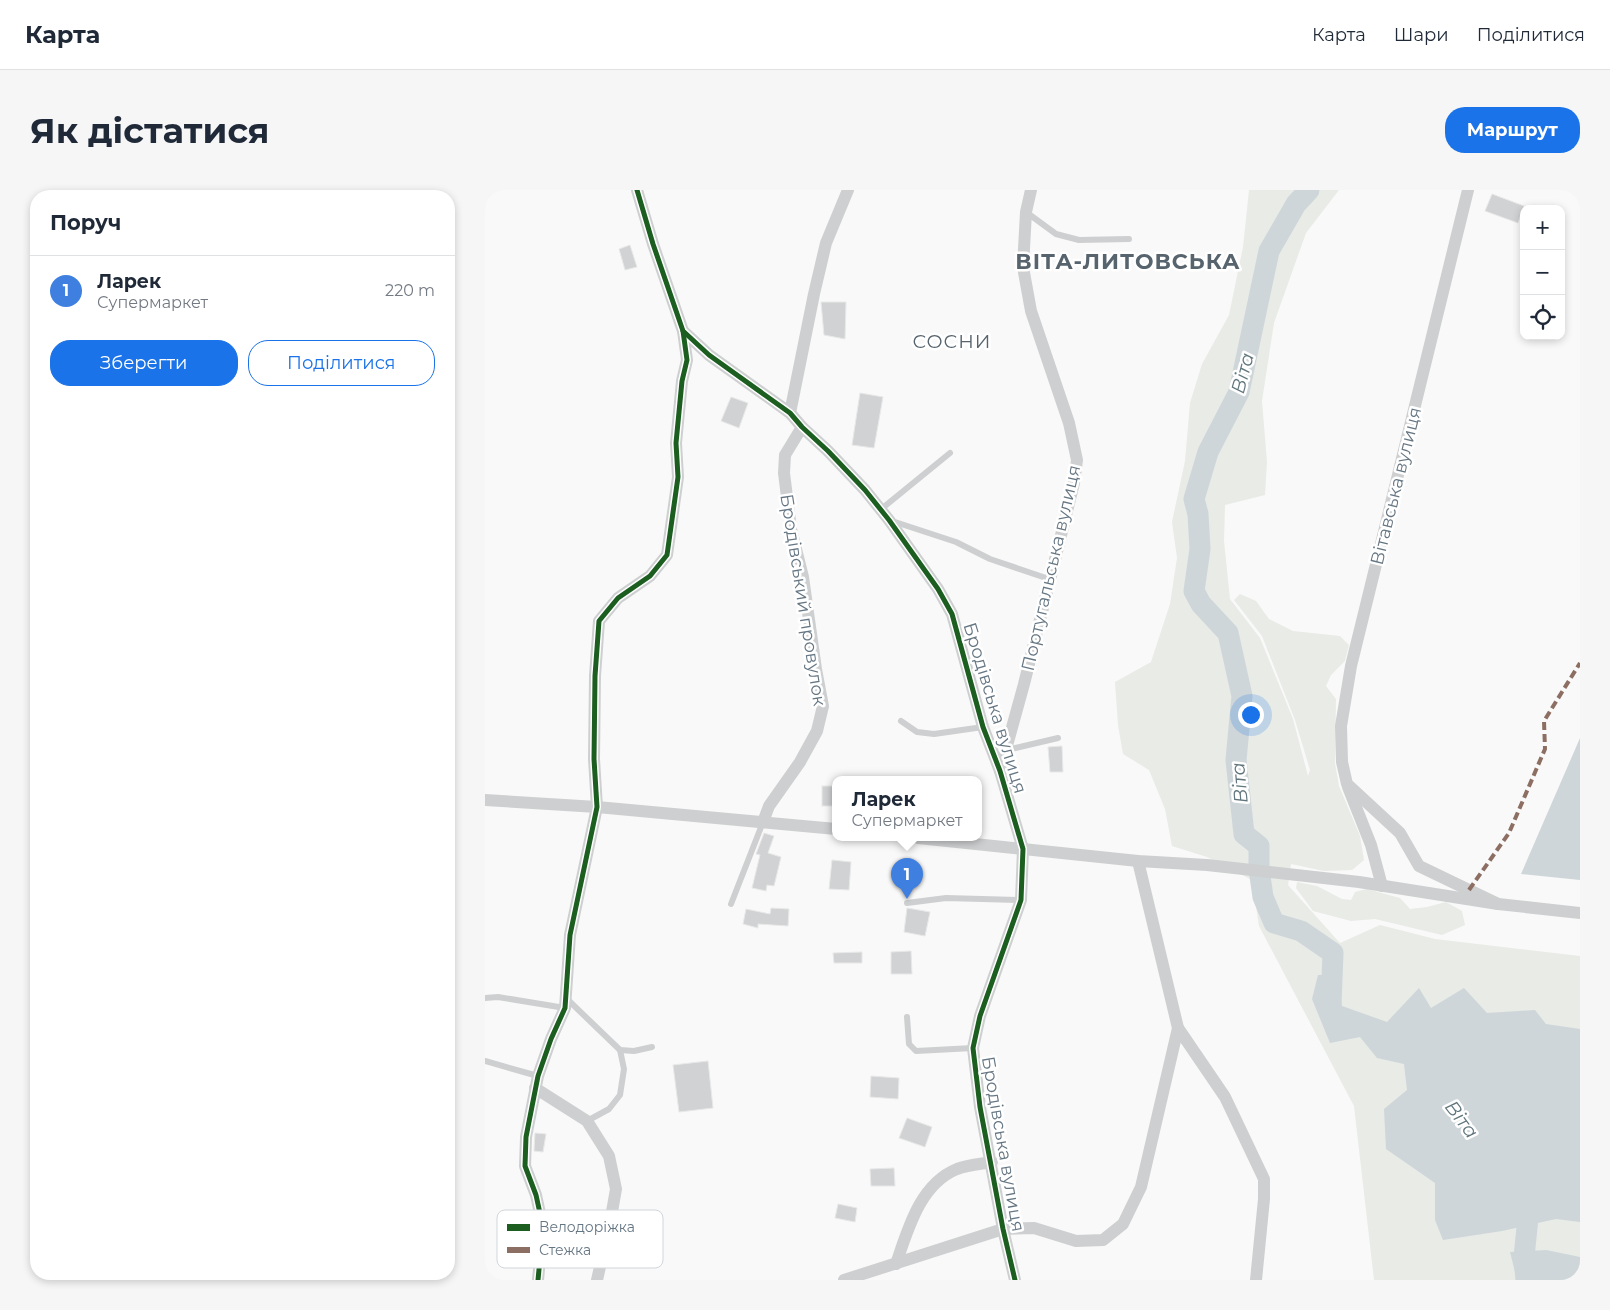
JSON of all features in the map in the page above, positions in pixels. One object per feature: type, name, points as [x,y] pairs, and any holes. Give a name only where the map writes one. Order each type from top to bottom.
[{"type":"street","name":"Бродівська вулиця","points":[[637,190],[653,244],[683,331],[709,355],[790,413],[801,427],[829,451],[859,483],[889,520],[937,588],[952,614],[983,727],[1000,771],[1023,849],[1021,900],[980,1016],[973,1048],[981,1107],[1003,1229],[1015,1280]]},
{"type":"street","points":[[790,413],[813,294],[826,243],[848,190]]},
{"type":"street","name":"Португальська вулиця","points":[[1000,771],[1025,684],[1049,579],[1074,483],[1077,460],[1069,423],[1031,311],[1023,268],[1026,212],[1031,190]]},
{"type":"street","name":"Вітавська вулиця","points":[[1382,886],[1371,845],[1347,784],[1342,762],[1341,726],[1347,685],[1468,190]]},
{"type":"street","points":[[539,1210],[536,1195],[525,1166],[526,1137],[537,1082],[565,1003],[571,935],[597,807],[594,759],[595,676],[599,622],[618,598],[649,576],[667,555],[678,477],[676,443],[682,381],[687,360],[683,331]]},
{"type":"street","name":"Бродівський провулок","points":[[763,822],[769,806],[800,762],[817,731],[823,706],[803,577],[791,529],[783,473],[785,455],[801,427]]},
{"type":"street","points":[[1347,784],[1400,833],[1419,866],[1498,904]]},
{"type":"street","points":[[485,800],[597,807],[832,829]]},
{"type":"street","points":[[947,841],[1207,865],[1359,882],[1498,904],[1580,913]]},
{"type":"street","points":[[1138,860],[1178,1028],[1225,1097],[1264,1179],[1264,1199],[1256,1280]]},
{"type":"street","points":[[843,1280],[1003,1229],[1034,1228],[1076,1241],[1103,1240],[1123,1224],[1141,1187],[1178,1028]]},
{"type":"street","points":[[537,1082],[587,1121],[609,1156],[616,1189],[613,1210]]},
{"type":"street","points":[[896,1264],[909,1226],[923,1199],[937,1182],[957,1169],[992,1162]]},
{"type":"lane","points":[[1026,212],[1056,234],[1079,240],[1129,238]]},
{"type":"lane","points":[[880,510],[950,453]]},
{"type":"lane","points":[[889,520],[955,542],[990,559],[1049,579]]},
{"type":"lane","points":[[901,721],[917,732],[934,734],[983,727]]},
{"type":"lane","points":[[1005,750],[1057,738]]},
{"type":"lane","points":[[731,904],[763,822]]},
{"type":"lane","points":[[907,903],[946,898],[1021,900]]},
{"type":"lane","points":[[485,998],[498,997],[565,1003],[620,1050],[634,1051],[652,1047]]},
{"type":"lane","points":[[907,1017],[909,1044],[916,1051],[973,1048]]},
{"type":"lane","points":[[587,1121],[609,1109],[621,1095],[624,1069],[620,1050]]},
{"type":"lane","points":[[485,1062],[537,1082]]},
{"type":"shaded area","points":[[1249,190],[1339,190],[1306,233],[1274,323],[1262,401],[1267,462],[1265,495],[1225,505],[1224,541],[1230,599],[1260,638],[1293,719],[1308,776],[1310,770],[1295,720],[1262,636],[1234,600],[1240,594],[1256,601],[1269,619],[1293,631],[1340,636],[1349,645],[1345,661],[1331,675],[1326,686],[1336,699],[1335,763],[1339,786],[1360,836],[1364,860],[1352,870],[1324,871],[1291,864],[1288,885],[1340,943],[1380,925],[1435,939],[1580,956],[1580,1280],[1374,1280],[1354,1106],[1259,926],[1252,880],[1207,857],[1172,846],[1165,809],[1149,770],[1123,754],[1118,725],[1115,682],[1151,662],[1170,604],[1177,558],[1172,522],[1185,461],[1190,403],[1202,364],[1229,315],[1243,247]]},
{"type":"shaded area","points":[[1297,882],[1317,886],[1342,899],[1351,900],[1355,892],[1367,889],[1400,898],[1410,909],[1446,902],[1462,911],[1465,925],[1442,935],[1375,919],[1351,921],[1313,911],[1296,888]]},
{"type":"water","points":[[1580,738],[1580,880],[1521,874]]},
{"type":"water","points":[[1318,975],[1337,975],[1342,1006],[1387,1022],[1419,988],[1431,1008],[1464,988],[1487,1013],[1535,1010],[1546,1024],[1580,1029],[1580,1222],[1556,1219],[1502,1231],[1443,1240],[1435,1220],[1435,1183],[1386,1149],[1384,1109],[1407,1090],[1404,1064],[1377,1058],[1360,1037],[1330,1043],[1312,999]]},
{"type":"water","points":[[1546,1250],[1580,1257],[1580,1280],[1517,1280],[1510,1252]]},
{"type":"building","points":[[1492,194],[1521,205],[1518,223],[1485,211]]},
{"type":"building","points":[[630,245],[637,267],[625,270],[619,249]]},
{"type":"building","points":[[821,302],[846,302],[845,339],[824,335]]},
{"type":"building","points":[[860,393],[883,397],[874,448],[852,445]]},
{"type":"building","points":[[731,397],[748,403],[739,428],[721,421]]},
{"type":"building","points":[[1062,746],[1063,772],[1050,772],[1048,747]]},
{"type":"building","points":[[822,786],[832,786],[832,806],[822,806]]},
{"type":"building","points":[[764,833],[774,836],[768,853],[781,857],[774,886],[767,885],[766,891],[752,888],[760,855],[756,854]]},
{"type":"building","points":[[832,860],[851,862],[849,890],[829,889]]},
{"type":"building","points":[[771,908],[789,909],[788,926],[758,924],[758,928],[743,924],[746,909],[770,914]]},
{"type":"building","points":[[907,908],[930,912],[925,936],[904,932]]},
{"type":"building","points":[[911,951],[912,974],[891,974],[891,952]]},
{"type":"building","points":[[862,952],[862,963],[834,963],[833,953]]},
{"type":"building","points":[[708,1061],[713,1108],[679,1112],[673,1065]]},
{"type":"building","points":[[871,1076],[899,1078],[898,1099],[870,1097]]},
{"type":"building","points":[[907,1118],[932,1127],[925,1147],[899,1138]]},
{"type":"building","points":[[535,1133],[546,1134],[543,1152],[534,1151]]},
{"type":"building","points":[[894,1168],[895,1186],[871,1186],[870,1169]]},
{"type":"building","points":[[838,1204],[857,1208],[855,1222],[835,1218]]},
{"type":"waterway","name":"Віта","points":[[1309,190],[1296,204],[1269,251],[1239,392],[1208,452],[1194,499],[1198,514],[1200,549],[1194,591],[1201,604],[1228,633],[1242,696],[1236,760],[1244,834],[1259,846],[1259,869],[1263,897],[1274,923],[1301,931],[1333,953],[1331,1004]]},
{"type":"waterway","name":"Віта","points":[[1523,1200],[1529,1208],[1524,1257],[1526,1280]]},
{"type":"marked path","points":[[1469,890],[1509,833],[1545,749],[1544,721],[1580,663]]},
{"type":"cycle path","points":[[637,190],[653,244],[683,331],[709,355],[790,413],[828,451],[865,490],[889,520],[938,589],[952,614],[983,727],[1000,771],[1023,849],[1021,900],[980,1016],[973,1048],[980,1107],[1003,1229],[1015,1280]]},
{"type":"cycle path","points":[[539,1210],[536,1195],[525,1166],[526,1137],[538,1076],[551,1039],[565,1008],[570,935],[597,807],[594,759],[595,676],[599,621],[618,598],[650,576],[667,555],[678,477],[676,443],[682,381],[687,360],[683,331]]},
{"type":"cycle path","points":[[538,1280],[539,1268]]},
{"type":"place","name":"Ларек","points":[[907,899]]},
{"type":"district","name":"ВІТА-ЛИТОВСЬКА","points":[[1128,261]]},
{"type":"district","name":"СОСНИ","points":[[952,341]]}]
